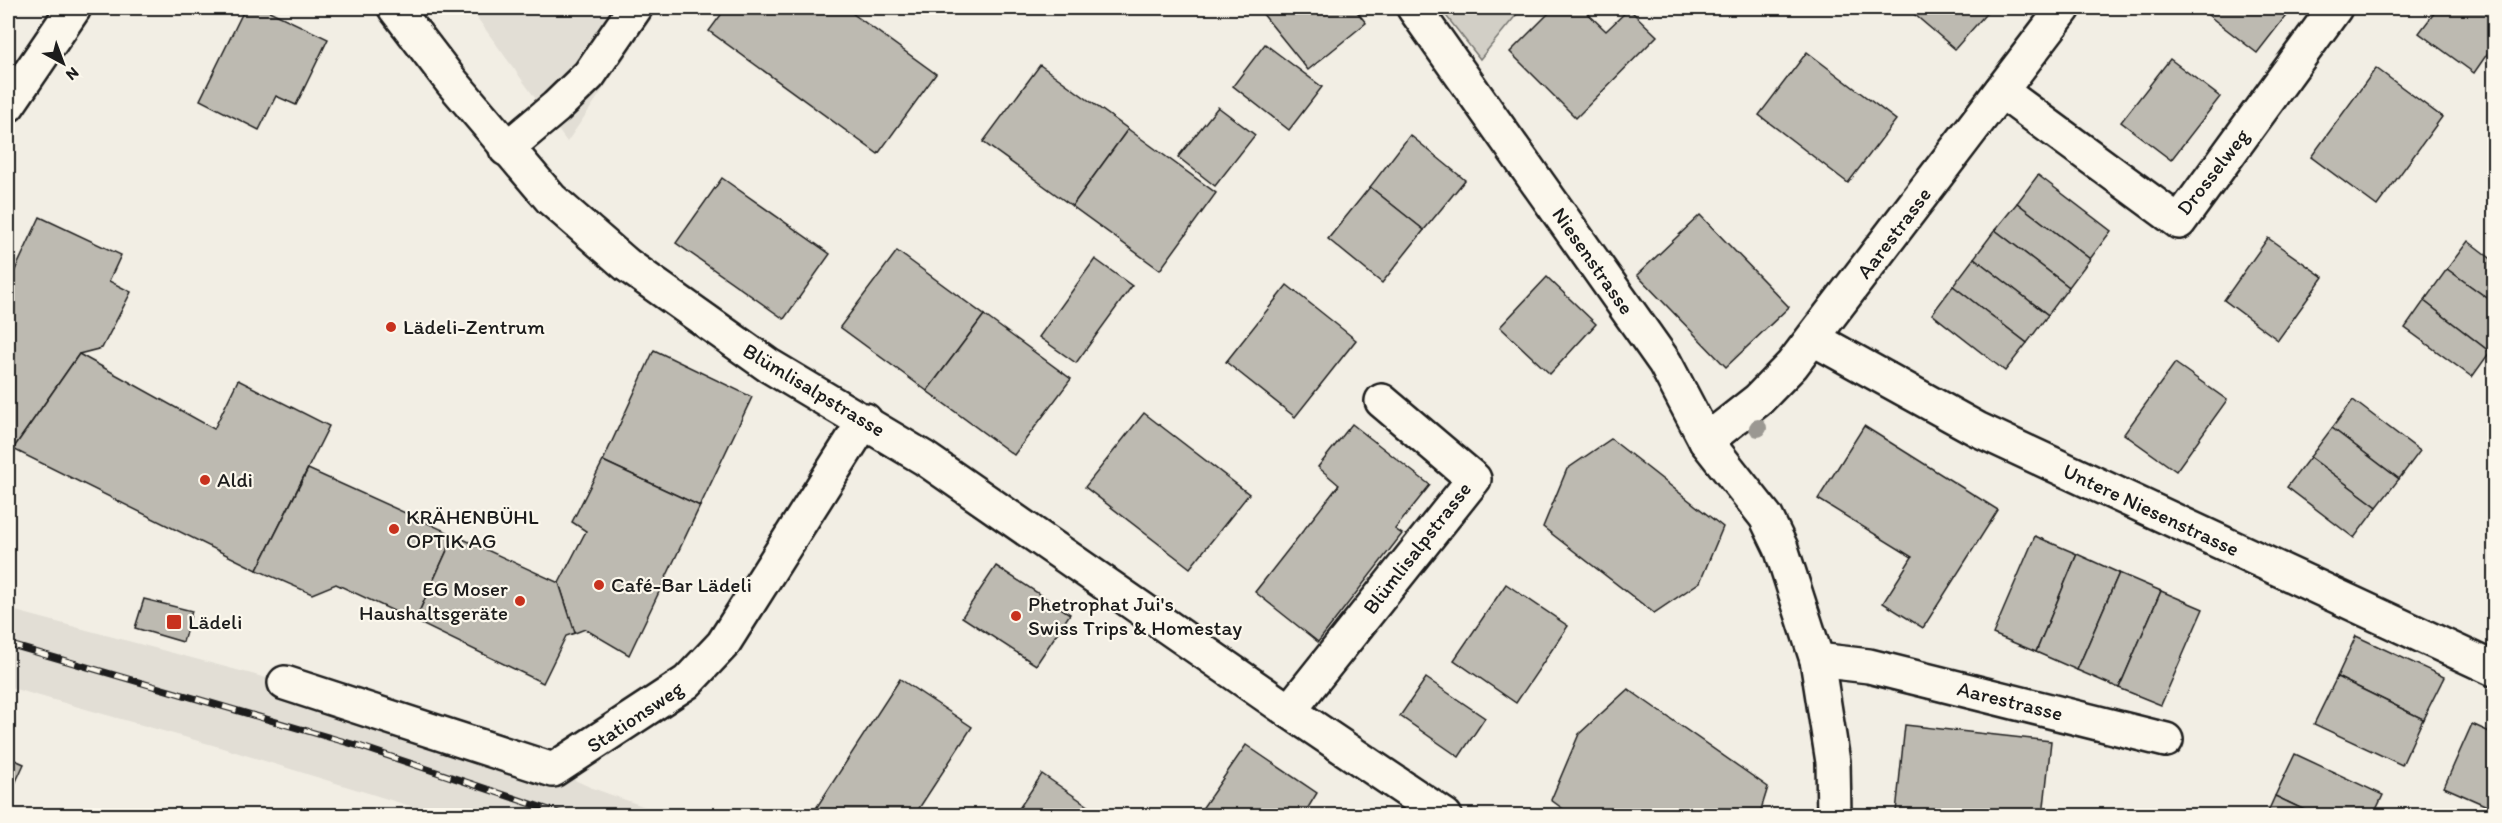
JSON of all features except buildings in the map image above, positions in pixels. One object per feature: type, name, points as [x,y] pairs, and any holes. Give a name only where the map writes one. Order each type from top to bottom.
[{"type":"street","points":[[8,105],[74,8]]},
{"type":"street","name":"Blümlisalpstrasse","points":[[395,8],[506,149],[551,198],[627,265],[768,364],[865,420],[924,458],[1289,711],[1445,816]]},
{"type":"street","points":[[506,149],[556,107],[588,75],[635,8]]},
{"type":"street","name":"Niesenstrasse","points":[[1414,8],[1665,363],[1706,441],[1766,517],[1781,548],[1817,660]]},
{"type":"street","name":"Aarestrasse","points":[[1706,441],[1758,400],[1814,339],[2064,8]]},
{"type":"street","name":"Drosselweg","points":[[2001,91],[2179,222],[2335,8]]},
{"type":"street","name":"Untere Niesenstrasse","points":[[1814,339],[1977,429],[2494,669]]},
{"type":"street","name":"Blümlisalpstrasse","points":[[1289,711],[1474,479],[1382,401]]},
{"type":"street","name":"Stationsweg","points":[[285,684],[553,770],[687,682],[723,644],[865,420]]},
{"type":"street","points":[[1817,660],[1833,762],[1834,816]]},
{"type":"street","name":"Aarestrasse","points":[[1817,660],[1869,666],[2166,740]]},
{"type":"shaded area","points":[[470,8],[659,8],[567,142]]},
{"type":"shaded area","points":[[1440,8],[1522,8],[1480,59]]},
{"type":"shaded area","points":[[8,609],[285,683],[553,770],[592,788],[668,815],[439,815],[216,746],[8,687]]},
{"type":"railway","points":[[8,644],[359,746],[567,816]]},
{"type":"place","name":"Lädeli-Zentrum","points":[[391,327]]},
{"type":"place","name":"Aldi","points":[[205,480]]},
{"type":"place","name":"KRÄHENBÜHL OPTIK AG","points":[[394,529]]},
{"type":"place","name":"Café-Bar Lädeli","points":[[599,585]]},
{"type":"place","name":"EG Moser Haushaltsgeräte","points":[[520,601]]},
{"type":"place","name":"Phetrophat Jui's Swiss Trips & Homestay","points":[[1016,616]]},
{"type":"place","name":"Lädeli","points":[[174,622]]}]
